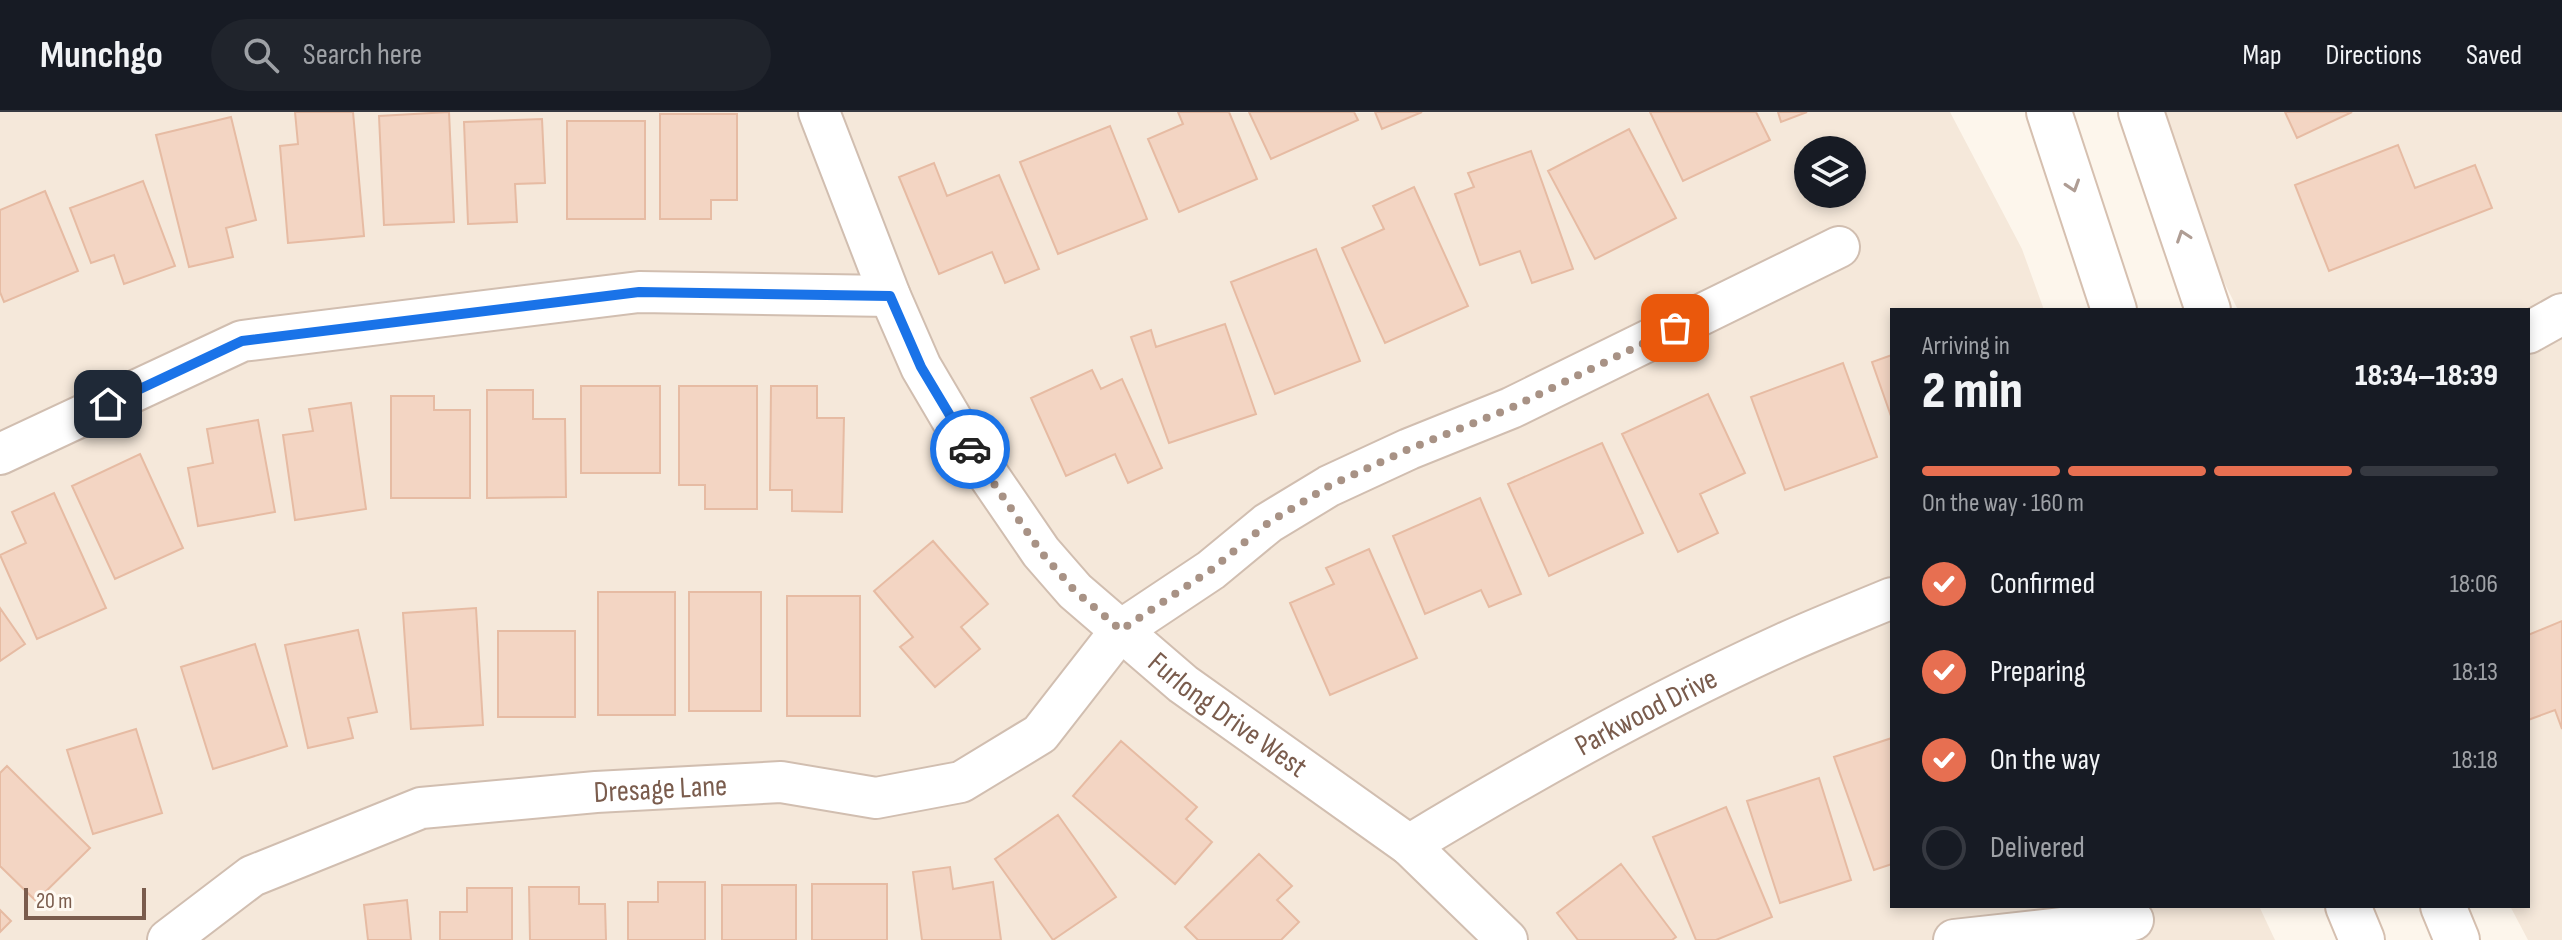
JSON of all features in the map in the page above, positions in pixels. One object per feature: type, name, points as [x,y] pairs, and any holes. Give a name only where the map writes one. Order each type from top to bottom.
[{"type":"main road","points":[[2049,112],[2113,308]]},
{"type":"main road","points":[[2141,112],[2207,308]]},
{"type":"main road","points":[[2349,908],[2362,940]]},
{"type":"main road","points":[[2444,908],[2457,940]]},
{"type":"street","name":"Furlong Drive West","points":[[819,112],[890,296],[921,367],[961,435],[1032,539],[1075,591],[1183,684],[1409,845],[1507,940]]},
{"type":"street","name":"Dresage Lane","points":[[168,940],[252,876],[421,808],[596,792],[781,782],[876,798],[961,782],[1040,734],[1121,630],[1211,570],[1268,523],[1329,486],[1409,449],[1511,408],[1839,247]]},
{"type":"street","points":[[0,454],[242,341],[639,292],[890,296]]},
{"type":"street","points":[[2530,332],[2562,314]]},
{"type":"street","name":"Parkwood Drive","points":[[1409,845],[1507,785],[1660,704],[1786,643],[1890,599]]},
{"type":"street","points":[[1954,940],[2133,920]]},
{"type":"shaded area","points":[[0,112],[1950,112],[2022,249],[2043,308],[1890,308],[1890,908],[2260,908],[2275,940],[0,940]]},
{"type":"shaded area","points":[[2139,112],[2562,112],[2562,940],[2528,940],[2511,908],[2530,908],[2530,308],[2237,308]]},
{"type":"building","points":[[295,112],[353,112],[364,236],[288,243],[280,146],[298,144]]},
{"type":"building","points":[[449,112],[454,222],[384,225],[379,116]]},
{"type":"building","points":[[1178,112],[1229,112],[1257,179],[1179,212],[1148,139],[1183,124]]},
{"type":"building","points":[[1249,112],[1354,112],[1358,120],[1271,159]]},
{"type":"building","points":[[1375,112],[1422,112],[1382,129]]},
{"type":"building","points":[[1650,112],[1756,112],[1770,140],[1683,181]]},
{"type":"building","points":[[1778,112],[1807,112],[1781,122]]},
{"type":"building","points":[[2285,112],[2352,112],[2297,138]]},
{"type":"building","points":[[660,114],[737,114],[737,200],[711,200],[711,219],[660,219]]},
{"type":"building","points":[[231,117],[256,220],[226,228],[233,257],[189,267],[156,135]]},
{"type":"building","points":[[542,119],[545,183],[515,184],[517,222],[468,224],[464,122]]},
{"type":"building","points":[[567,121],[645,121],[645,219],[567,219]]},
{"type":"building","points":[[1110,126],[1147,219],[1058,254],[1020,162]]},
{"type":"building","points":[[1629,129],[1676,218],[1595,259],[1548,171]]},
{"type":"building","points":[[2398,145],[2415,188],[2475,165],[2492,208],[2329,271],[2295,185]]},
{"type":"building","points":[[1531,151],[1573,269],[1532,283],[1520,251],[1480,265],[1455,194],[1474,187],[1468,173]]},
{"type":"building","points":[[934,163],[947,196],[999,175],[1039,269],[1005,283],[992,252],[939,274],[899,177]]},
{"type":"building","points":[[143,181],[175,266],[124,284],[114,255],[91,263],[70,208]]},
{"type":"building","points":[[1414,187],[1468,306],[1385,343],[1342,248],[1384,229],[1373,206]]},
{"type":"building","points":[[45,191],[78,271],[4,302],[0,292],[0,210]]},
{"type":"building","points":[[1316,249],[1360,361],[1275,394],[1231,282]]},
{"type":"building","points":[[1225,324],[1256,414],[1169,443],[1131,337],[1151,330],[1156,347]]},
{"type":"building","points":[[1890,356],[1890,413],[1872,362]]},
{"type":"building","points":[[1843,363],[1877,457],[1785,490],[1751,397]]},
{"type":"building","points":[[1092,370],[1101,389],[1122,379],[1162,468],[1128,483],[1115,454],[1066,476],[1031,398]]},
{"type":"building","points":[[581,386],[660,386],[660,473],[581,473]]},
{"type":"building","points":[[679,386],[757,386],[757,509],[705,509],[705,485],[679,485]]},
{"type":"building","points":[[771,386],[817,386],[817,418],[844,418],[842,512],[792,511],[792,490],[770,490]]},
{"type":"building","points":[[487,390],[533,390],[533,419],[565,419],[566,497],[487,498]]},
{"type":"building","points":[[1708,394],[1745,473],[1700,494],[1718,533],[1678,552],[1622,434]]},
{"type":"building","points":[[391,396],[434,396],[434,410],[470,410],[470,498],[391,498]]},
{"type":"building","points":[[351,403],[366,509],[295,520],[283,435],[313,431],[309,409]]},
{"type":"building","points":[[258,420],[275,512],[198,526],[188,468],[213,463],[207,429]]},
{"type":"building","points":[[1602,443],[1643,533],[1549,576],[1508,484]]},
{"type":"building","points":[[140,454],[183,548],[115,579],[72,486]]},
{"type":"building","points":[[54,493],[106,608],[37,639],[0,555],[26,543],[12,512]]},
{"type":"building","points":[[1480,498],[1521,594],[1489,607],[1481,590],[1425,614],[1393,536]]},
{"type":"building","points":[[933,541],[988,604],[961,627],[980,649],[935,687],[900,647],[913,637],[874,591]]},
{"type":"building","points":[[1369,549],[1417,658],[1330,695],[1290,603],[1334,584],[1326,568]]},
{"type":"building","points":[[598,592],[675,592],[675,715],[598,715]]},
{"type":"building","points":[[689,592],[761,592],[761,711],[689,711]]},
{"type":"building","points":[[787,596],[860,596],[860,716],[787,716]]},
{"type":"building","points":[[0,608],[25,644],[0,661]]},
{"type":"building","points":[[476,608],[483,725],[411,729],[403,613]]},
{"type":"building","points":[[2562,621],[2562,729],[2555,710],[2530,719],[2530,634]]},
{"type":"building","points":[[358,630],[377,712],[348,718],[353,738],[308,748],[285,645]]},
{"type":"building","points":[[498,631],[575,631],[575,717],[498,717]]},
{"type":"building","points":[[255,644],[287,746],[213,769],[181,667]]},
{"type":"building","points":[[136,729],[162,813],[93,834],[67,750]]},
{"type":"building","points":[[1890,739],[1890,865],[1874,870],[1834,757]]},
{"type":"building","points":[[1121,741],[1197,807],[1186,819],[1212,842],[1175,884],[1073,796]]},
{"type":"building","points":[[7,766],[90,848],[36,901],[0,866],[0,773]]},
{"type":"building","points":[[1819,778],[1851,880],[1780,903],[1747,801]]},
{"type":"building","points":[[1726,807],[1772,917],[1716,940],[1696,940],[1653,837]]},
{"type":"building","points":[[1058,815],[1116,897],[1053,940],[995,859]]},
{"type":"building","points":[[1259,854],[1292,886],[1277,900],[1299,922],[1281,940],[1198,940],[1185,927]]},
{"type":"building","points":[[1621,864],[1676,937],[1672,940],[1578,940],[1557,913]]},
{"type":"building","points":[[950,867],[953,889],[993,882],[1001,940],[922,940],[913,872]]},
{"type":"building","points":[[658,882],[705,882],[705,940],[628,940],[628,902],[658,902]]},
{"type":"building","points":[[812,884],[887,884],[887,940],[812,940]]},
{"type":"building","points":[[722,885],[796,885],[796,940],[722,940]]},
{"type":"building","points":[[529,887],[579,887],[579,904],[605,904],[606,940],[530,940]]},
{"type":"building","points":[[467,888],[512,888],[512,940],[440,940],[440,912],[467,912]]},
{"type":"building","points":[[407,900],[411,940],[368,940],[364,905]]},
{"type":"building","points":[[0,910],[11,921],[0,932]]},
{"type":"way so far","points":[[970,449],[1041,552],[1075,591],[1121,630],[1211,570],[1268,523],[1329,486],[1409,449],[1511,408],[1675,328]]},
{"type":"route","points":[[108,404],[242,341],[639,292],[890,296],[921,367],[970,449]]}]
